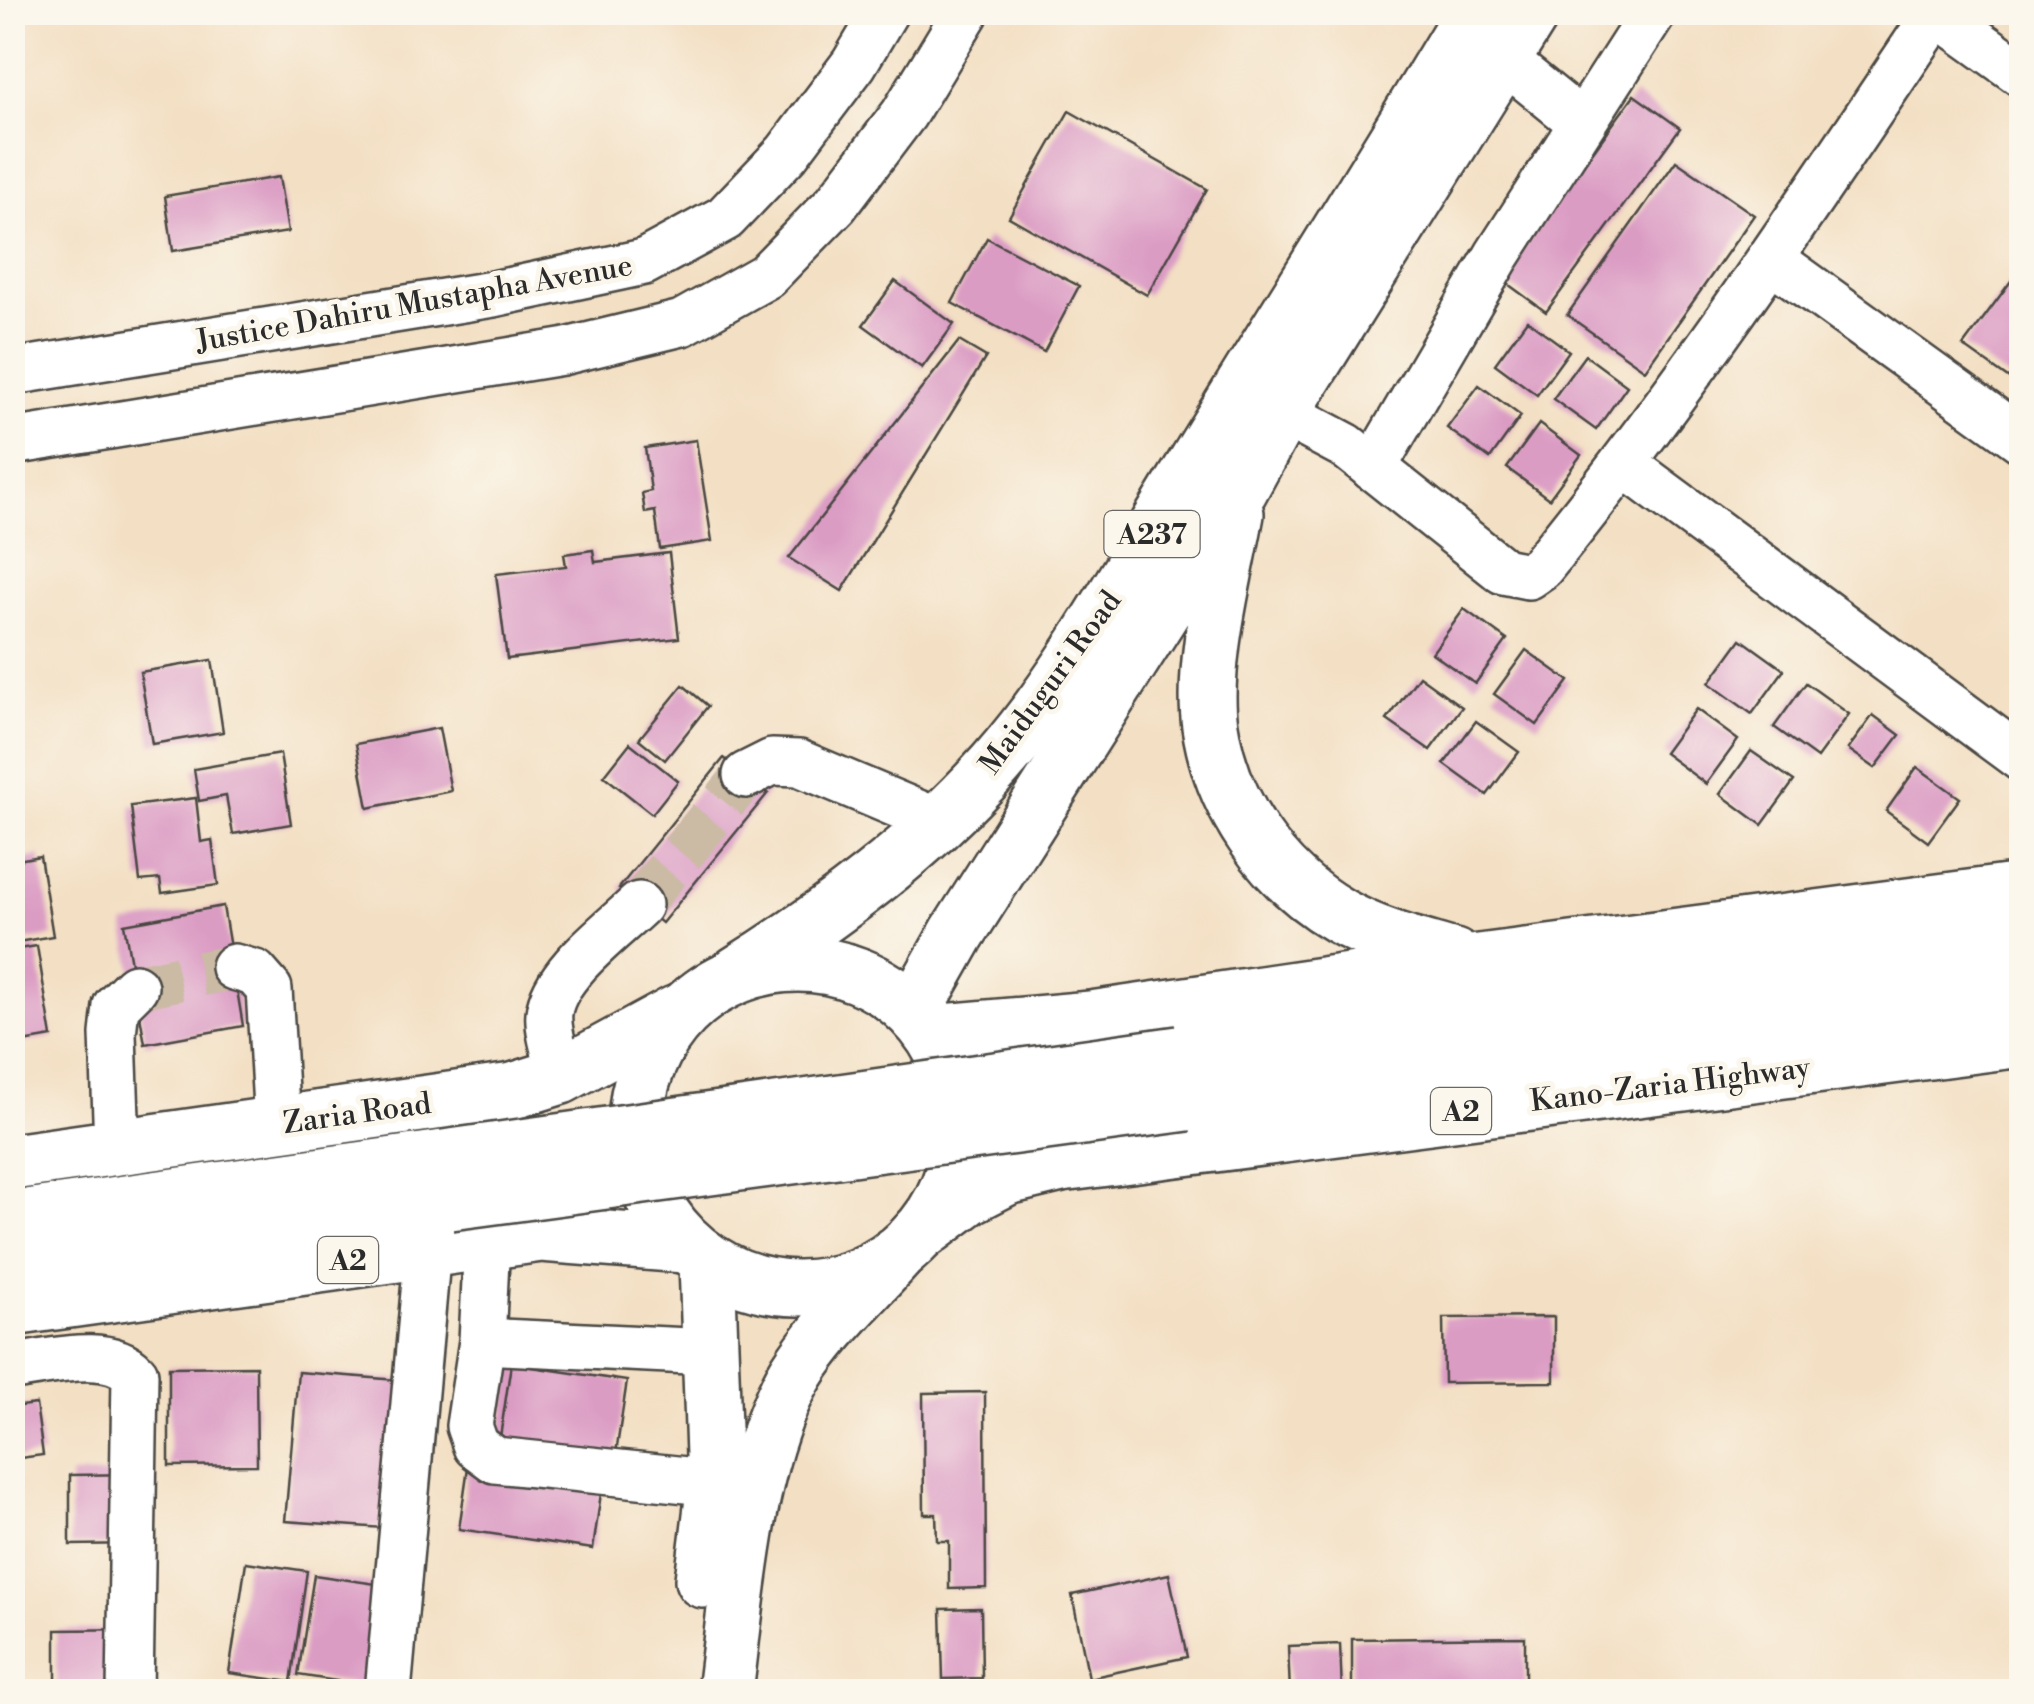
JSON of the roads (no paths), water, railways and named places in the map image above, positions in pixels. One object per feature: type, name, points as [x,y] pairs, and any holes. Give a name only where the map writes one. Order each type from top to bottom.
[{"type":"main road","name":"Maiduguri Road","points":[[738,974],[817,924],[939,822],[996,764],[1061,676],[1474,12]]},
{"type":"main road","name":"Maiduguri Road","points":[[923,1022],[957,934],[1240,489],[1282,412],[1532,12]]},
{"type":"main road","points":[[1240,489],[1210,669],[1210,724],[1222,774],[1240,814],[1266,853],[1300,889],[1340,916],[1379,934],[1472,963]]},
{"type":"main road","points":[[923,1022],[1091,1018],[2022,891]]},
{"type":"main road","name":"A2","points":[[12,1308],[452,1212],[1183,1078],[2022,942]]},
{"type":"main road","points":[[686,1692],[725,1508],[768,1436],[797,1372],[908,1245],[944,1198],[958,1157],[960,1114],[952,1071],[923,1022],[880,984],[834,966],[786,963],[738,974],[684,1010],[652,1052],[637,1102],[636,1154],[654,1204],[696,1254],[756,1285],[805,1289],[853,1280],[908,1245]]},
{"type":"main road","name":"A2","points":[[1183,1078],[2022,996]]},
{"type":"main road","name":"Zaria Road","points":[[12,1162],[512,1091],[560,1076],[684,1010]]},
{"type":"main road","name":"Kano-Zaria Highway","points":[[908,1245],[970,1196],[1006,1176],[1061,1164],[2022,1039]]},
{"type":"main road","name":"A2","points":[[12,1263],[452,1212]]},
{"type":"main road","name":"A2","points":[[12,1219],[452,1212],[541,1234],[696,1254]]},
{"type":"main road","points":[[696,1254],[725,1508],[724,1692]]},
{"type":"street","name":"Justice Dahiru Mustapha Avenue","points":[[12,372],[493,294],[644,262],[725,218],[787,153],[854,64],[886,12]]},
{"type":"street","points":[[12,442],[562,352],[682,323],[766,276],[836,204],[904,114],[966,12]]},
{"type":"street","points":[[1373,468],[1497,256],[1654,12]]},
{"type":"street","points":[[1282,412],[1346,446],[1503,572],[1528,576],[1541,567],[1625,465],[1771,259],[1937,12],[2022,74]]},
{"type":"street","points":[[1504,59],[1582,122]]},
{"type":"street","points":[[725,218],[766,276]]},
{"type":"street","points":[[1771,259],[2022,440]]},
{"type":"street","points":[[1625,465],[2022,758]]},
{"type":"street","points":[[746,776],[772,762],[800,764],[939,822]]},
{"type":"street","points":[[560,1076],[548,1015],[559,987],[640,905]]},
{"type":"street","points":[[234,967],[254,973],[269,989],[277,1124]]},
{"type":"street","points":[[117,1146],[112,1034],[116,1006],[136,987]]},
{"type":"street","points":[[452,1212],[482,1341],[469,1426],[476,1446],[495,1460],[725,1508]]},
{"type":"street","points":[[388,1692],[452,1212]]},
{"type":"street","points":[[482,1341],[710,1352]]},
{"type":"street","points":[[12,1367],[103,1358],[127,1366],[135,1374],[130,1692]]},
{"type":"tunnel","points":[[639,905],[746,775]]},
{"type":"tunnel","points":[[135,987],[234,967]]}]
